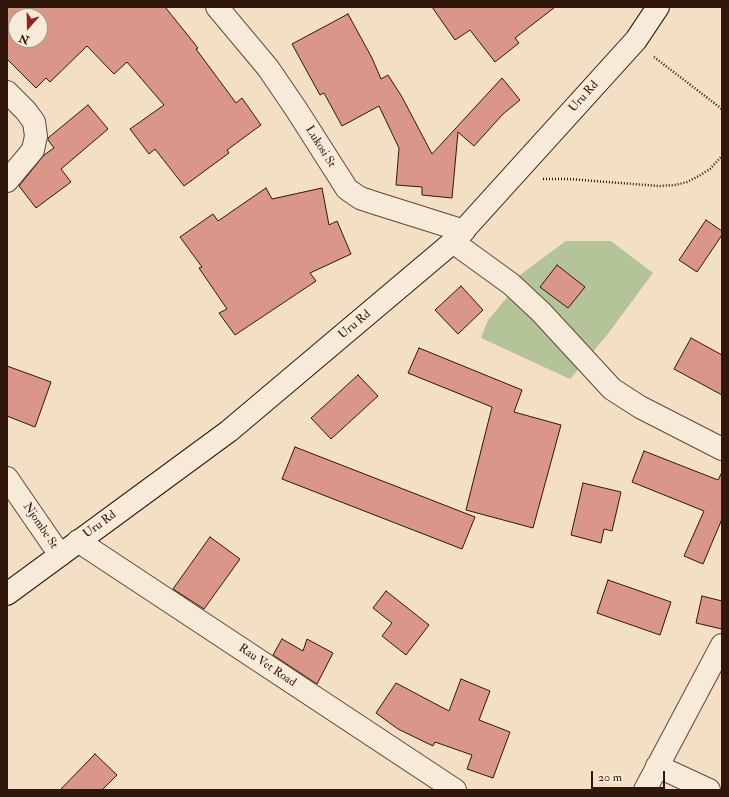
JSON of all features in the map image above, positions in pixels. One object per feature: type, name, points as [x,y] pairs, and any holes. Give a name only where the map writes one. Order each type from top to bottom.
[{"type":"street","name":"Lukosi St","points":[[218,7],[268,68],[296,109],[346,189],[368,200],[458,236],[541,312],[612,388],[640,407],[722,449]]},
{"type":"street","name":"Uru Rd","points":[[7,594],[229,431],[458,236],[636,40],[658,7]]},
{"type":"street","points":[[7,92],[34,122],[36,136],[33,150],[7,181]]},
{"type":"street","name":"Njombe St","points":[[7,478],[60,555]]},
{"type":"street","name":"Rau Vet Road","points":[[78,541],[455,790]]},
{"type":"street","points":[[645,790],[722,645]]},
{"type":"street","points":[[658,766],[709,790]]},
{"type":"path","points":[[636,40],[661,63],[722,109]]},
{"type":"path","points":[[510,179],[569,179],[659,186],[675,185],[687,182],[699,176],[710,169],[722,156]]},
{"type":"green space","points":[[566,241],[611,241],[653,273],[607,335],[570,379],[481,338],[488,320],[516,287],[520,275]]},
{"type":"building","points":[[7,7],[165,7],[198,48],[196,49],[236,103],[242,98],[261,125],[227,150],[229,153],[184,186],[155,149],[149,154],[130,129],[164,105],[127,62],[114,74],[87,46],[50,82],[46,78],[36,88],[7,59]]},
{"type":"building","points":[[432,7],[555,7],[515,38],[519,43],[495,62],[470,30],[455,40]]},
{"type":"building","points":[[348,14],[372,58],[381,79],[388,75],[402,97],[432,154],[502,78],[520,100],[503,114],[474,146],[458,132],[452,198],[422,195],[422,187],[396,185],[399,148],[379,106],[342,126],[324,93],[320,95],[292,44]]},
{"type":"building","points":[[88,105],[108,129],[61,169],[71,182],[36,208],[19,186],[44,155],[54,148],[48,138]]},
{"type":"building","points":[[266,188],[272,199],[322,188],[329,225],[337,221],[351,254],[310,273],[316,281],[235,335],[219,313],[227,309],[199,268],[202,267],[180,237],[213,214],[218,221]]},
{"type":"building","points":[[706,220],[722,231],[722,235],[697,272],[679,260]]},
{"type":"building","points":[[557,265],[585,287],[568,308],[540,287]]},
{"type":"building","points":[[461,286],[483,310],[458,334],[435,310]]},
{"type":"building","points":[[691,338],[722,355],[722,395],[674,369]]},
{"type":"building","points":[[419,348],[522,390],[514,412],[561,425],[533,528],[466,510],[492,407],[408,373]]},
{"type":"building","points":[[7,366],[51,382],[35,427],[7,416]]},
{"type":"building","points":[[358,375],[378,396],[331,439],[311,418]]},
{"type":"building","points":[[295,447],[475,517],[462,549],[282,479]]},
{"type":"building","points":[[644,451],[718,480],[722,472],[722,519],[703,564],[684,556],[704,511],[632,482]]},
{"type":"building","points":[[583,483],[621,492],[612,531],[604,529],[601,543],[571,535]]},
{"type":"building","points":[[210,537],[240,559],[204,609],[173,589]]},
{"type":"building","points":[[608,580],[671,602],[660,635],[597,613]]},
{"type":"building","points":[[386,591],[429,625],[406,655],[382,636],[392,623],[373,608]]},
{"type":"building","points":[[702,596],[722,601],[722,629],[696,623]]},
{"type":"building","points":[[282,639],[303,651],[307,639],[333,653],[317,684],[273,655]]},
{"type":"building","points":[[461,679],[490,691],[479,720],[510,732],[493,778],[467,769],[472,755],[435,742],[433,746],[398,729],[376,713],[396,683],[449,711]]},
{"type":"building","points":[[95,754],[117,775],[102,790],[60,790]]}]
